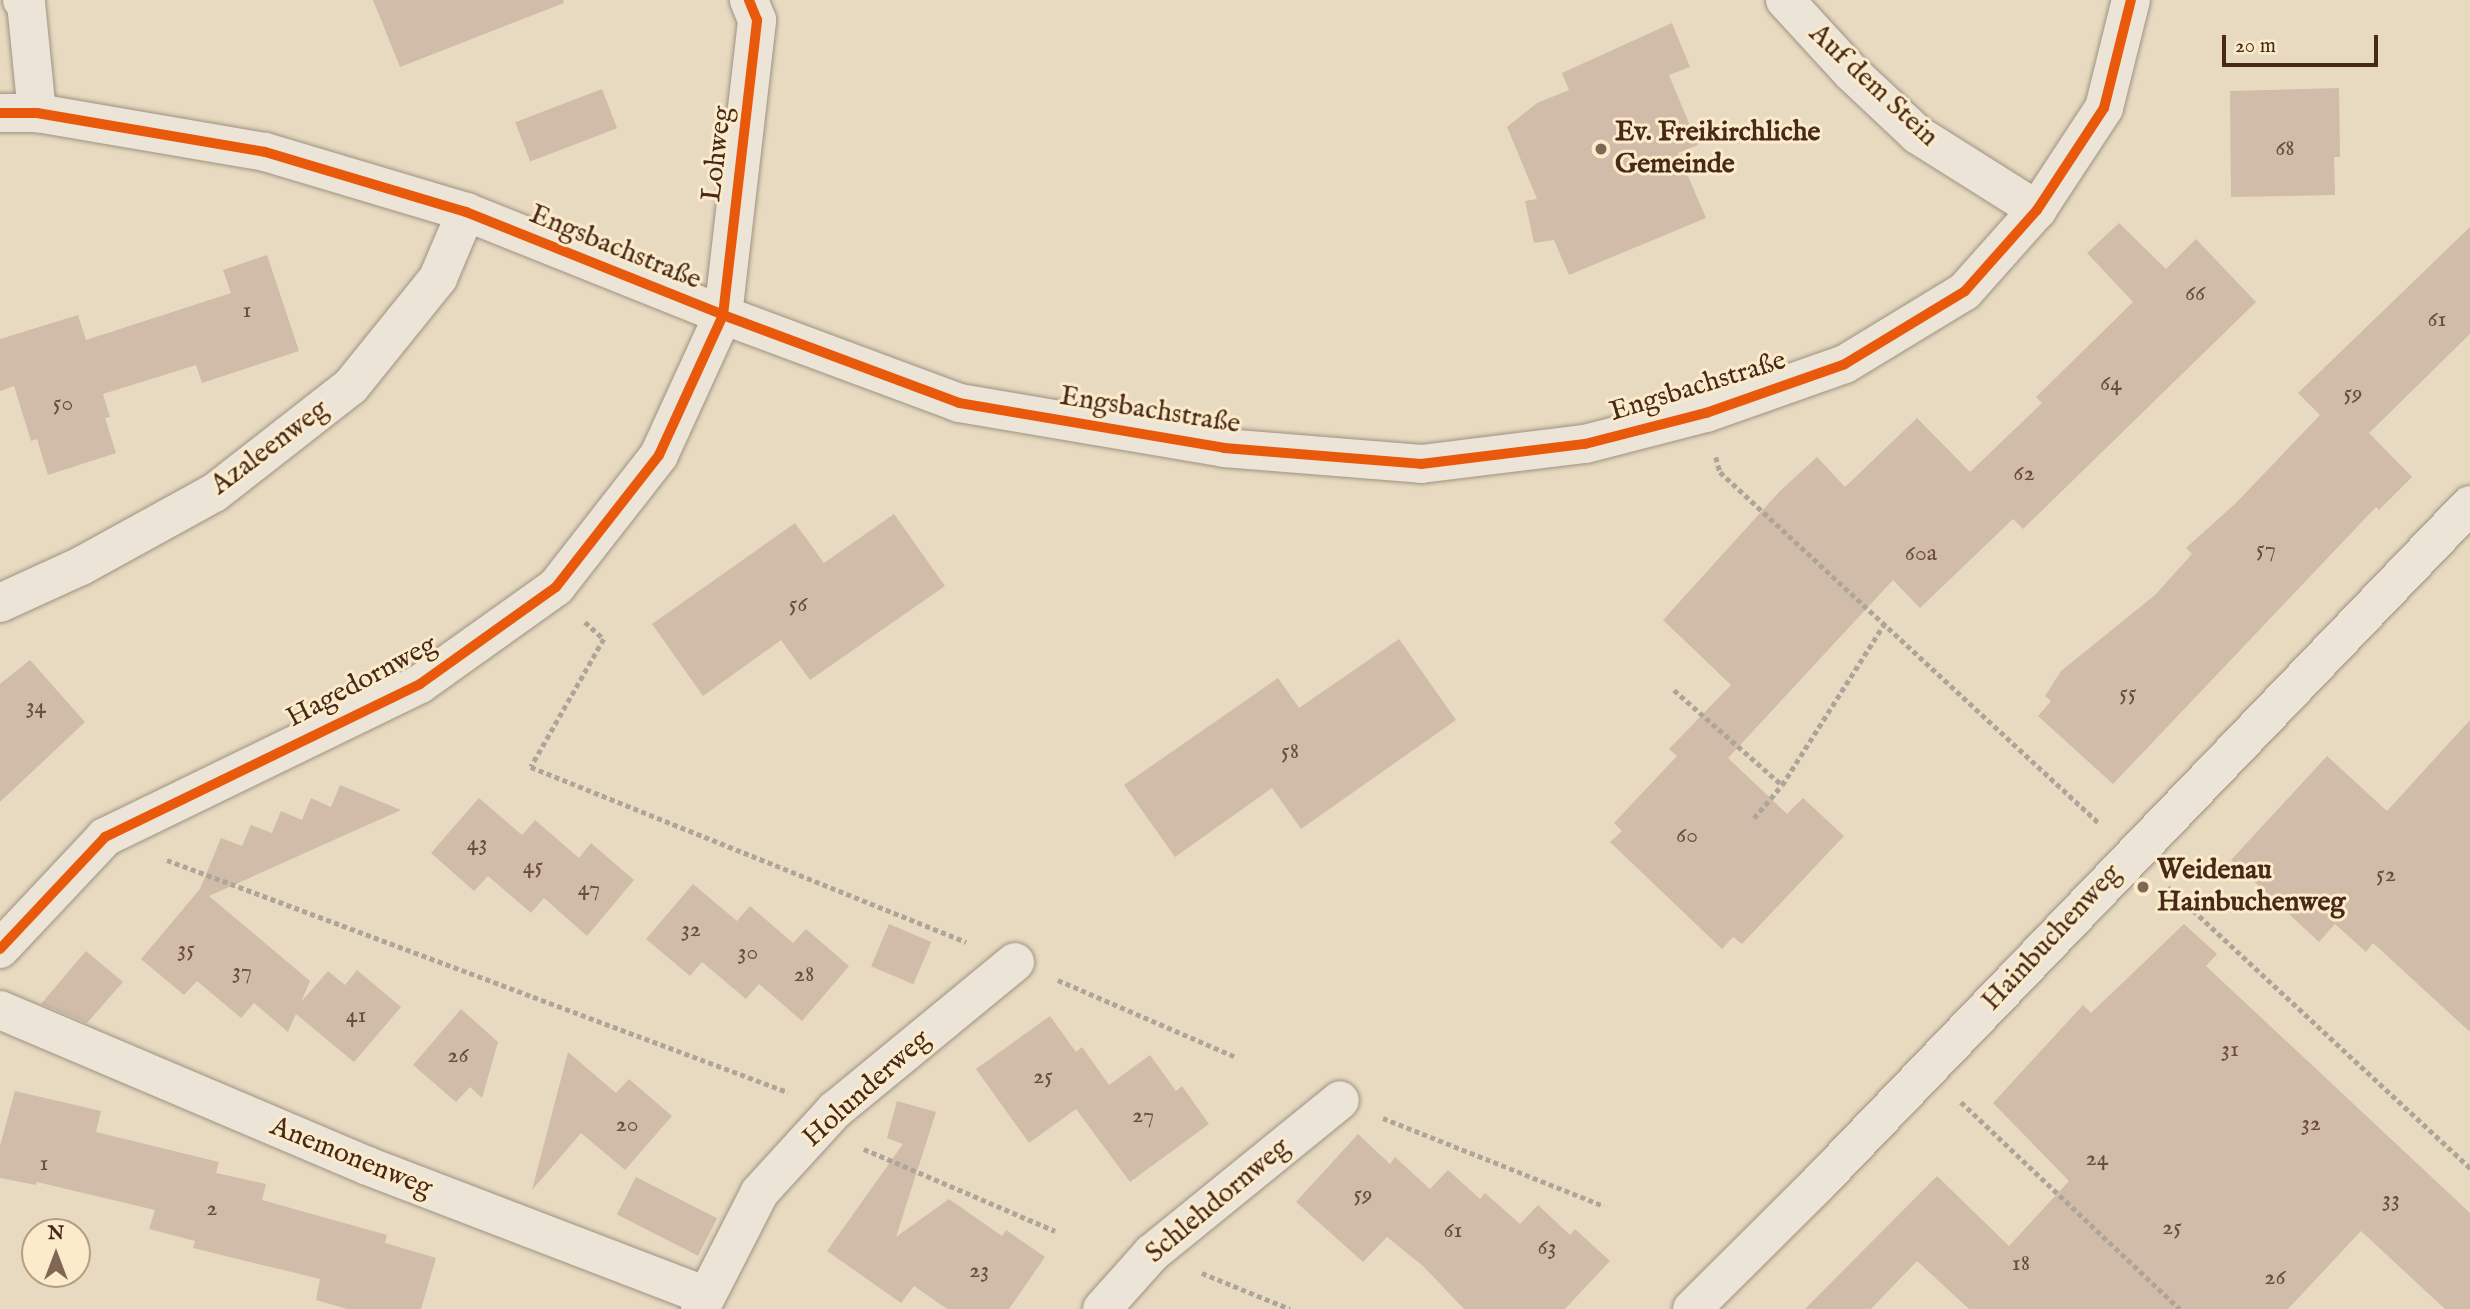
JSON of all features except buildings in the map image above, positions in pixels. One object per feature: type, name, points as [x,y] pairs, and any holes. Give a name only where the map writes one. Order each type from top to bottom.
[{"type":"street","points":[[22,0],[26,4],[37,113]]},
{"type":"street","name":"Lohweg","points":[[723,315],[757,20],[749,0]]},
{"type":"street","name":"Auf dem Stein","points":[[1786,0],[1852,73],[1918,135],[2037,210]]},
{"type":"street","name":"Engsbachstraße","points":[[0,113],[37,113],[265,152],[466,212],[723,315],[959,403],[1224,448],[1421,464],[1585,444],[1706,413],[1845,364],[1965,291],[2037,210],[2104,108],[2130,0]]},
{"type":"street","name":"Azaleenweg","points":[[0,603],[81,566],[214,493],[351,386],[438,278],[466,212]]},
{"type":"street","name":"Hagedornweg","points":[[0,949],[105,837],[420,684],[548,592],[659,455],[723,315]]},
{"type":"street","name":"Hainbuchenweg","points":[[1692,1309],[1816,1186],[2132,853],[2470,505]]},
{"type":"street","name":"Holunderweg","points":[[703,1303],[760,1192],[827,1119],[1015,962]]},
{"type":"street","name":"Anemonenweg","points":[[0,1010],[365,1165],[703,1303]]},
{"type":"street","name":"Schlehdornweg","points":[[1102,1309],[1152,1253],[1340,1100]]},
{"type":"path","points":[[1720,472],[2132,853]]},
{"type":"path","points":[[548,592],[604,639],[531,767],[1015,962],[1234,1056]]},
{"type":"path","points":[[1754,818],[1782,785],[1884,624]]},
{"type":"path","points":[[1674,690],[1782,785]]},
{"type":"path","points":[[187,867],[827,1119],[1055,1231]]},
{"type":"path","points":[[2166,885],[2470,1168]]},
{"type":"path","points":[[1340,1100],[1604,1206]]},
{"type":"path","points":[[1962,1103],[2180,1309]]},
{"type":"path","points":[[1152,1253],[1290,1309]]},
{"type":"cycle path","points":[[0,949],[105,837],[420,684],[556,587],[659,455],[723,315],[757,20],[749,0]]},
{"type":"cycle path","points":[[0,113],[37,113],[265,152],[466,212],[723,315],[959,403],[1224,448],[1421,464],[1585,444],[1706,413],[1845,364],[1965,291],[2037,210],[2104,108],[2131,0]]},
{"type":"place","name":"Ev. Freikirchliche Gemeinde","points":[[1601,149]]},
{"type":"place","name":"Weidenau Hainbuchenweg","points":[[2143,887]]}]
